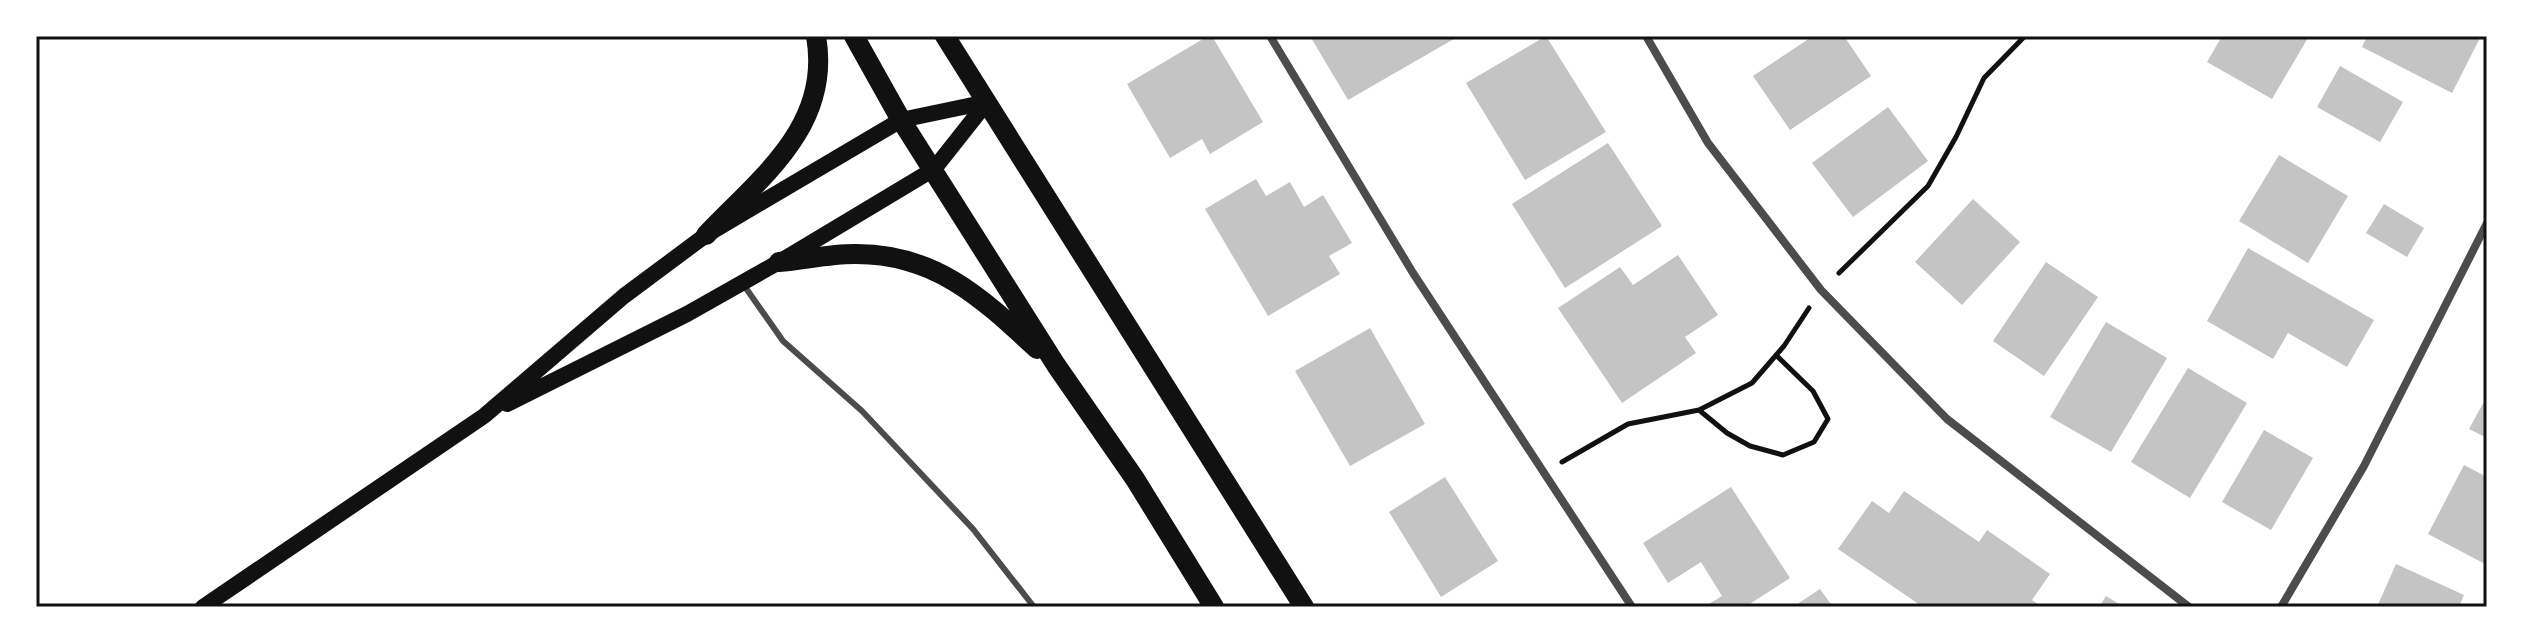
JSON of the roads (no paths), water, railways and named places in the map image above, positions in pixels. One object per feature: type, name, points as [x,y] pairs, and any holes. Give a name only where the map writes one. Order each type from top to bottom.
[{"type":"main road","points":[[706,235],[791,147],[811,110],[816,80],[816,36]]},
{"type":"main road","points":[[854,36],[901,120],[1056,365],[1135,479],[1214,607]]},
{"type":"main road","points":[[945,36],[1304,607]]},
{"type":"main road","points":[[484,416],[687,314],[934,169],[987,102]]},
{"type":"main road","points":[[203,607],[484,416],[624,296],[706,235],[901,120],[987,102]]},
{"type":"main road","points":[[779,262],[853,254],[881,256],[931,268],[980,296],[1056,365]]},
{"type":"street","points":[[1270,36],[1413,273],[1632,607]]},
{"type":"street","points":[[1646,36],[1708,143],[1821,290],[1947,419],[2189,607]]},
{"type":"street","points":[[2281,607],[2364,466],[2487,223]]},
{"type":"lane","points":[[742,283],[783,341],[862,411],[973,529],[1034,607]]}]
